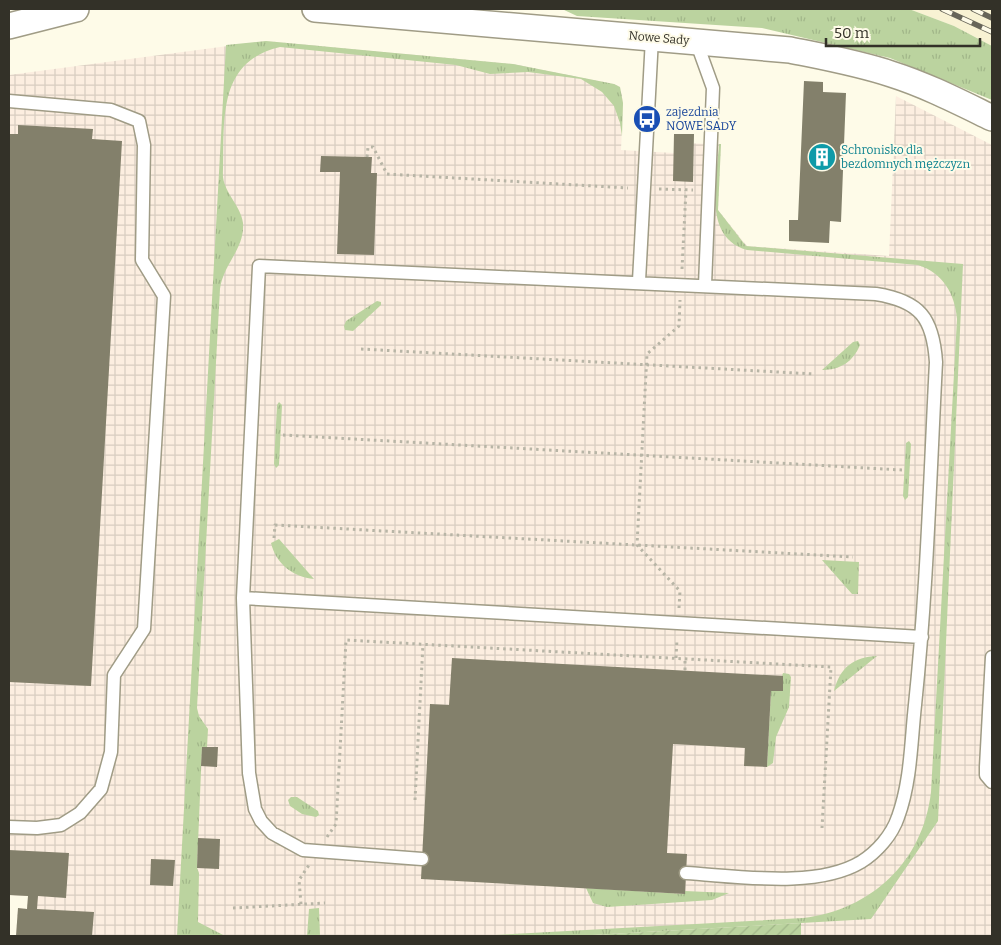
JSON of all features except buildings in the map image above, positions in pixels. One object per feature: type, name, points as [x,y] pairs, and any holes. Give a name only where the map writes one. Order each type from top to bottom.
[{"type":"street","points":[[9,26],[76,9]]},
{"type":"street","name":"Nowe Sady","points":[[315,9],[790,50],[844,60],[892,74],[948,96],[992,118]]},
{"type":"lane","points":[[639,281],[652,38]]},
{"type":"lane","points":[[696,41],[713,88],[705,285]]},
{"type":"lane","points":[[9,101],[110,110],[138,121],[144,145],[142,260],[164,296],[144,629],[114,675],[111,752],[101,789],[80,813],[61,826],[37,828],[9,827]]},
{"type":"lane","points":[[422,859],[303,850],[272,833],[261,821],[255,810],[250,773],[243,598],[260,266],[639,281],[876,294],[905,300],[918,309],[927,320],[932,333],[936,362],[922,638],[903,804],[888,836],[875,851],[860,863],[824,876],[782,878],[686,873]]},
{"type":"lane","points":[[243,598],[922,638]]},
{"type":"lane","points":[[992,657],[986,768],[986,775],[992,782]]},
{"type":"path","points":[[368,157],[368,147],[372,147],[387,174],[698,190]]},
{"type":"path","points":[[676,658],[680,591],[637,545],[648,354],[679,326],[686,190]]},
{"type":"path","points":[[361,349],[814,374]]},
{"type":"path","points":[[283,435],[902,470]]},
{"type":"path","points":[[274,538],[275,525],[853,557]]},
{"type":"path","points":[[300,904],[299,880],[336,824],[346,640],[831,667],[822,828]]},
{"type":"path","points":[[415,800],[423,644]]},
{"type":"path","points":[[684,670],[685,659]]},
{"type":"path","points":[[233,908],[325,903]]},
{"type":"shaded area","points":[[909,9],[992,9],[992,46],[954,26]]},
{"type":"shaded area","points":[[266,41],[513,64],[614,84],[620,87],[623,102],[621,150],[674,153],[674,143],[721,144],[718,210],[747,246],[889,256],[896,96],[992,145],[992,936],[801,936],[800,923],[575,936],[16,936],[18,908],[27,909],[28,896],[9,895],[9,75]]},
{"type":"green space","points":[[562,9],[909,9],[954,26],[992,46],[992,100],[890,58],[762,28],[577,16]]},
{"type":"green space","points":[[266,41],[513,64],[614,84],[620,87],[623,103],[622,136],[614,106],[602,92],[581,79],[528,72],[490,74],[456,65],[280,47],[259,55],[244,66],[234,81],[228,98],[225,117],[223,177],[224,183],[242,217],[243,232],[241,241],[225,272],[220,289],[197,708],[199,716],[208,729],[207,747],[202,747],[197,868],[199,873],[198,922],[225,936],[177,936],[226,45]]},
{"type":"green space","points":[[719,144],[721,144],[718,210],[746,246],[963,264],[938,821],[871,919],[575,936],[477,936],[803,918],[828,913],[851,905],[871,893],[890,878],[905,861],[917,840],[926,817],[931,792],[957,319],[954,301],[941,279],[918,265],[747,250],[733,243],[723,233],[715,205]]},
{"type":"green space","points":[[377,301],[381,302],[381,305],[353,331],[345,330],[346,321]]},
{"type":"green space","points":[[858,341],[860,345],[850,360],[840,367],[822,370],[853,342]]},
{"type":"green space","points":[[279,402],[282,405],[279,465],[276,468],[274,464],[277,405]]},
{"type":"green space","points":[[909,441],[911,444],[908,497],[905,500],[903,496],[906,443]]},
{"type":"green space","points":[[279,539],[314,579],[292,572],[281,563],[271,543]]},
{"type":"green space","points":[[822,560],[859,562],[858,594],[852,594]]},
{"type":"green space","points":[[877,656],[834,691],[840,676],[849,665],[861,659]]},
{"type":"green space","points":[[783,673],[789,674],[791,677],[789,707],[776,737],[773,763],[767,767],[771,691],[783,691]]},
{"type":"green space","points":[[291,797],[297,797],[318,811],[319,815],[316,817],[302,814],[290,806],[288,800]]},
{"type":"green space","points":[[586,888],[685,894],[685,891],[729,893],[712,900],[607,907],[593,903]]},
{"type":"green space","points":[[319,908],[320,936],[307,936],[309,909]]},
{"type":"green space","points":[[801,923],[801,936],[575,936]]},
{"type":"railway","points":[[942,9],[992,32]]},
{"type":"railway","points":[[973,9],[992,18]]},
{"type":"place","name":"zajezdnia NOWE SADY","points":[[647,119]]},
{"type":"place","name":"Schronisko dla bezdomnych mężczyzn","points":[[822,157]]}]
